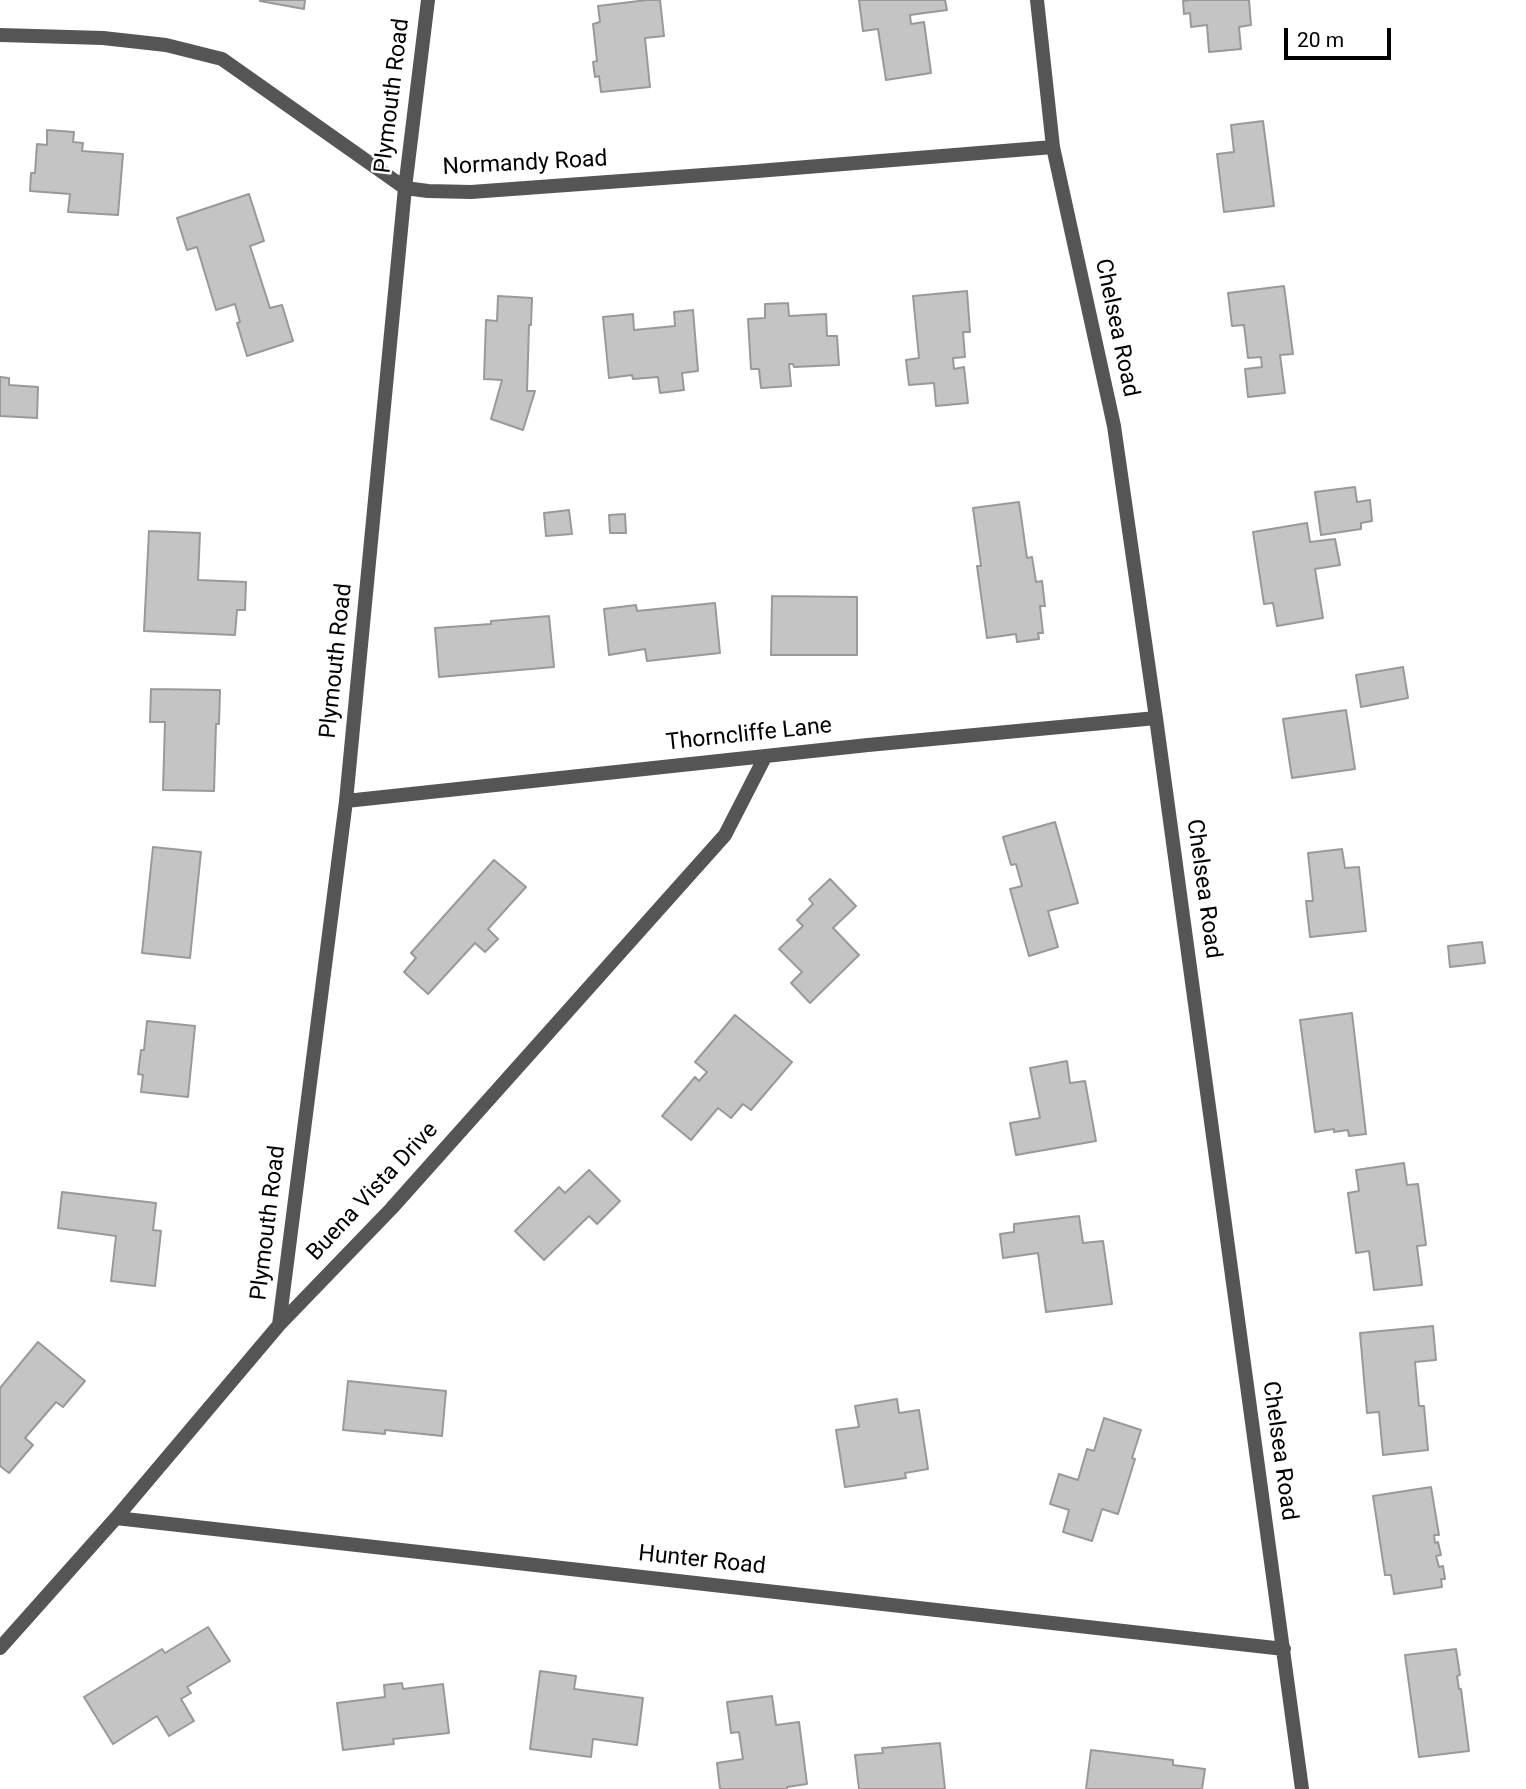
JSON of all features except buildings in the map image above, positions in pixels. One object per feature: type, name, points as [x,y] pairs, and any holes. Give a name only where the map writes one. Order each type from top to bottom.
[{"type":"street","name":"Plymouth Road","points":[[279,1325],[346,802],[405,188],[428,0]]},
{"type":"street","name":"Chelsea Road","points":[[1037,0],[1053,147],[1114,426],[1302,1789]]},
{"type":"street","name":"Normandy Road","points":[[0,35],[103,38],[166,45],[222,59],[405,188],[428,191],[471,192],[1053,147]]},
{"type":"street","name":"Thorncliffe Lane","points":[[346,802],[868,745],[1156,718]]},
{"type":"street","name":"Buena Vista Drive","points":[[0,1648],[116,1518],[279,1325],[391,1209],[725,835],[765,757]]},
{"type":"street","name":"Hunter Road","points":[[116,1518],[1284,1649]]}]
